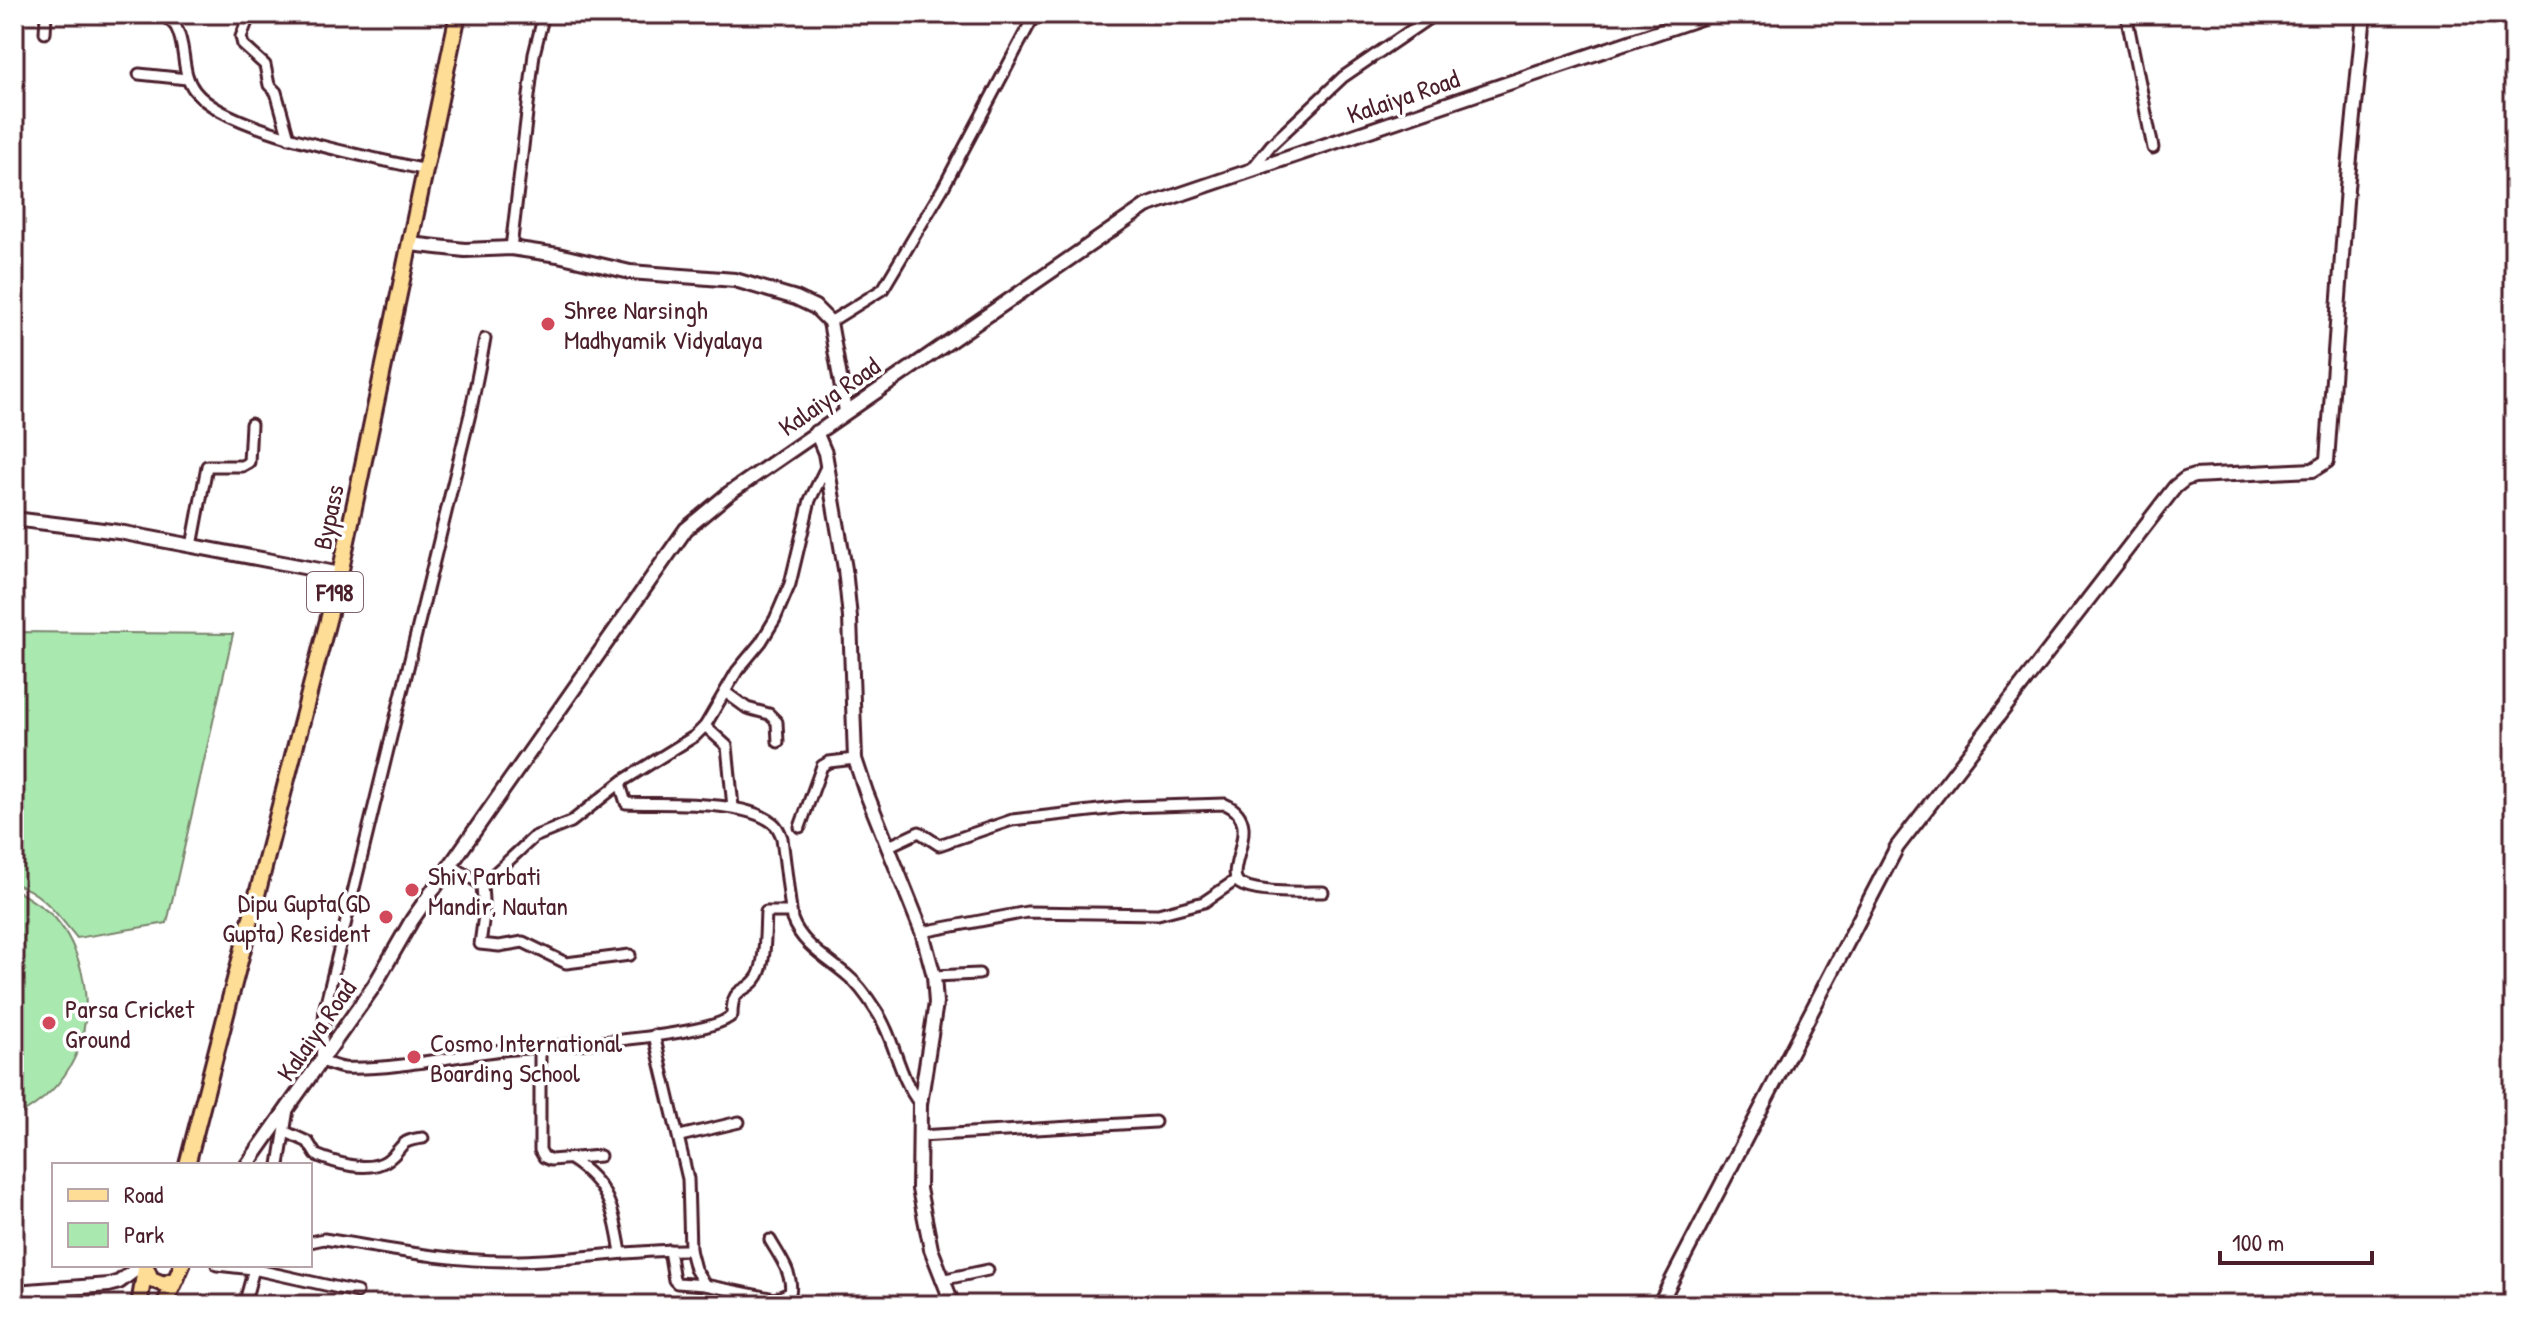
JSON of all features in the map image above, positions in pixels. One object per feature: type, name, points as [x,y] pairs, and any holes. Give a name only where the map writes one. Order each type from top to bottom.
[{"type":"main road","name":"Bypass","points":[[188,1163],[340,574],[458,14]]},
{"type":"main road","points":[[144,1267],[148,1276],[164,1284],[179,1272]]},
{"type":"main road","points":[[139,1305],[144,1267]]},
{"type":"main road","points":[[164,1305],[179,1272]]},
{"type":"street","points":[[45,33],[46,14]]},
{"type":"street","points":[[162,14],[176,26],[187,79],[197,94],[214,107],[289,138],[426,170]]},
{"type":"street","points":[[250,14],[241,37],[243,45],[265,65],[269,85],[276,92],[289,138]]},
{"type":"street","points":[[511,248],[534,54],[544,14]]},
{"type":"street","points":[[830,322],[883,289],[943,188],[1035,14]]},
{"type":"street","points":[[1250,171],[1271,145],[1343,77],[1435,14]]},
{"type":"street","name":"Kalaiya Road","points":[[248,1163],[374,986],[412,920],[686,529],[728,494],[1146,206],[1712,14]]},
{"type":"street","points":[[2126,14],[2153,148]]},
{"type":"street","points":[[1659,1305],[1897,847],[2175,487],[2194,476],[2313,470],[2327,461],[2347,188],[2362,60],[2364,14]]},
{"type":"street","points":[[139,74],[187,79]]},
{"type":"street","points":[[410,244],[465,250],[511,248],[558,255],[630,272],[735,280],[796,298],[815,307],[830,322],[846,411]]},
{"type":"street","points":[[485,339],[470,414],[325,1007],[321,1061],[341,1068],[379,1066],[701,1029],[728,1020],[732,1015],[732,999],[736,992],[757,979],[762,969],[766,912],[791,912]]},
{"type":"street","points":[[192,546],[207,466],[242,466],[249,462],[251,424]]},
{"type":"street","points":[[816,432],[827,465],[845,569],[850,618],[855,759],[922,932],[934,976],[936,1003],[920,1104],[919,1189],[931,1249],[953,1305]]},
{"type":"street","points":[[482,885],[534,837],[571,822],[705,726],[775,619],[790,584],[810,500],[827,465]]},
{"type":"street","points":[[14,519],[119,532],[340,574]]},
{"type":"street","points":[[725,692],[747,708],[769,714],[777,722],[778,742]]},
{"type":"street","points":[[705,726],[727,746],[733,807]]},
{"type":"street","points":[[800,827],[822,766],[829,762],[855,759]]},
{"type":"street","points":[[620,784],[626,803],[733,807],[771,821],[778,827],[796,929],[804,940],[851,978],[876,1010],[892,1040],[912,1094],[920,1104]]},
{"type":"street","points":[[887,847],[919,832],[939,845],[1012,820],[1140,806],[1225,804],[1238,809],[1244,829],[1236,880],[1242,885],[1279,891],[1323,892]]},
{"type":"street","points":[[451,865],[482,885]]},
{"type":"street","points":[[922,932],[1027,912],[1158,914],[1204,902],[1236,880]]},
{"type":"street","points":[[482,885],[484,915],[480,944],[499,946],[523,942],[566,963],[630,955]]},
{"type":"street","points":[[934,976],[979,974]]},
{"type":"street","points":[[654,1035],[688,1179],[690,1250],[695,1269],[705,1285]]},
{"type":"street","points":[[540,1047],[540,1150],[544,1157],[551,1160],[600,1156]]},
{"type":"street","points":[[279,1163],[289,1106]]},
{"type":"street","points":[[680,1136],[739,1122]]},
{"type":"street","points":[[920,1136],[1155,1122]]},
{"type":"street","points":[[286,1132],[308,1142],[316,1155],[346,1164],[388,1160],[402,1143],[423,1138]]},
{"type":"street","points":[[570,1159],[588,1170],[602,1185],[615,1217],[621,1252]]},
{"type":"street","points":[[312,1242],[324,1239],[410,1252],[506,1261],[690,1250]]},
{"type":"street","points":[[669,1250],[677,1283],[705,1285],[775,1299],[790,1293],[791,1283],[770,1240]]},
{"type":"street","points":[[14,1292],[99,1286],[119,1282],[142,1267]]},
{"type":"street","points":[[244,1305],[254,1267],[357,1292]]},
{"type":"street","points":[[941,1280],[988,1270]]},
{"type":"street","points":[[119,1282],[142,1287],[158,1283]]},
{"type":"green space","points":[[14,632],[233,634],[167,923],[77,938],[41,898],[14,884]]},
{"type":"green space","name":"Parsa Cricket Ground","points":[[14,889],[51,914],[72,944],[82,973],[85,1018],[82,1039],[64,1076],[51,1092],[14,1118]]},
{"type":"place","name":"Shree Narsingh Madhyamik Vidyalaya","points":[[548,324]]},
{"type":"place","name":"Shiv Parbati Mandir, Nautan","points":[[412,890]]},
{"type":"place","name":"Dipu Gupta(GD Gupta) Resident","points":[[386,917]]},
{"type":"place","name":"Parsa Cricket Ground","points":[[49,1023]]},
{"type":"place","name":"Cosmo International Boarding School","points":[[414,1057]]}]
